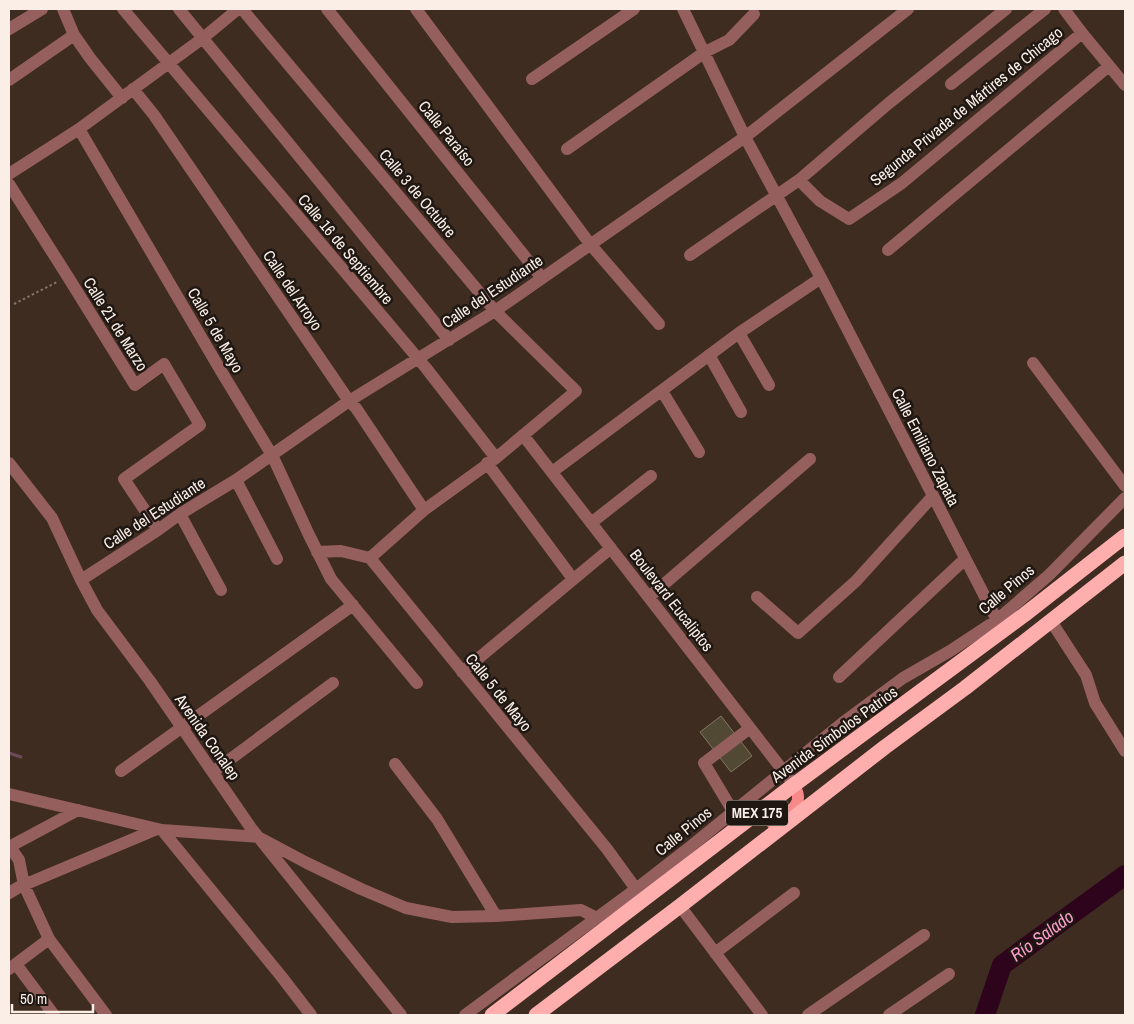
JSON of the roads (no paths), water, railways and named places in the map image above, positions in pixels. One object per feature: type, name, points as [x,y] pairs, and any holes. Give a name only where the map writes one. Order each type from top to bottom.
[{"type":"highway","name":"Avenida Símbolos Patrios","points":[[492,1015],[1000,626],[1125,536]]},
{"type":"highway","name":"MEX 175","points":[[536,1015],[885,747],[965,688],[1125,563]]},
{"type":"main road","points":[[748,853],[751,842],[792,810],[798,802],[794,785]]},
{"type":"street","points":[[9,29],[42,9]]},
{"type":"street","points":[[63,9],[74,35],[122,98]]},
{"type":"street","name":"Calle 16 de Septiembre","points":[[123,9],[417,359],[492,460],[573,579]]},
{"type":"street","points":[[179,9],[449,340]]},
{"type":"street","points":[[9,174],[79,129],[203,38],[238,9]]},
{"type":"street","name":"Calle 3 de Octubre","points":[[242,9],[495,311],[576,391],[523,435]]},
{"type":"street","name":"Calle Paraíso","points":[[327,9],[542,278]]},
{"type":"street","points":[[416,9],[590,244],[659,324]]},
{"type":"street","points":[[532,79],[634,9]]},
{"type":"street","name":"Calle Emiliano Zapata","points":[[683,9],[745,137],[821,278],[1000,626]]},
{"type":"street","name":"Calle del Estudiante","points":[[81,580],[180,514],[236,480],[349,401],[495,311],[745,137],[908,9]]},
{"type":"street","points":[[690,255],[799,180],[889,103],[1006,9]]},
{"type":"street","points":[[951,84],[1045,9]]},
{"type":"street","points":[[1064,9],[1125,85]]},
{"type":"street","points":[[568,149],[705,52],[729,40],[754,14]]},
{"type":"street","name":"Segunda Privada de Mártires de Chicago","points":[[799,180],[820,200],[850,219],[902,183],[1082,32]]},
{"type":"street","points":[[9,80],[74,35]]},
{"type":"street","points":[[888,250],[1109,66]]},
{"type":"street","name":"Calle del Arroyo","points":[[133,89],[159,123],[349,401],[356,408],[424,510]]},
{"type":"street","name":"Calle 5 de Mayo","points":[[79,129],[272,455],[331,579],[417,683]]},
{"type":"street","name":"Calle 21 de Marzo","points":[[9,184],[135,385],[164,364],[200,425],[124,479],[158,530]]},
{"type":"street","points":[[552,472],[708,355],[821,278]]},
{"type":"street","points":[[739,333],[769,385]]},
{"type":"street","points":[[708,355],[741,412]]},
{"type":"street","points":[[1033,363],[1125,486]]},
{"type":"street","points":[[662,390],[699,452]]},
{"type":"street","points":[[317,552],[341,551],[370,558],[424,510],[523,435]]},
{"type":"street","name":"Boulevard Eucaliptos","points":[[523,435],[794,785]]},
{"type":"street","points":[[648,597],[810,459]]},
{"type":"street","name":"Avenida Conalep","points":[[9,463],[52,518],[97,610],[150,681],[258,837],[401,1015]]},
{"type":"street","points":[[591,522],[651,476]]},
{"type":"street","points":[[236,480],[277,559]]},
{"type":"street","points":[[757,597],[798,632],[856,581],[933,496]]},
{"type":"street","name":"Calle Pinos","points":[[465,1015],[480,1011],[636,889],[845,721],[903,678],[950,651],[1000,626],[1125,498]]},
{"type":"street","points":[[180,514],[221,590]]},
{"type":"street","points":[[462,672],[611,548]]},
{"type":"street","name":"Calle 5 de Mayo","points":[[370,558],[607,849],[636,889]]},
{"type":"street","points":[[840,677],[965,559]]},
{"type":"street","points":[[121,771],[353,605]]},
{"type":"street","points":[[1051,621],[1086,675],[1095,703],[1125,751]]},
{"type":"street","points":[[213,772],[334,683]]},
{"type":"street","points":[[742,825],[732,812],[704,763],[750,728]]},
{"type":"street","points":[[395,764],[437,819],[496,916]]},
{"type":"street","points":[[9,794],[160,829],[258,837],[361,889],[406,908],[452,917],[581,910],[597,918]]},
{"type":"street","points":[[78,810],[9,847],[19,860],[24,885],[49,939],[106,1015]]},
{"type":"street","points":[[9,893],[24,885],[160,829]]},
{"type":"street","points":[[160,829],[311,1015]]},
{"type":"street","points":[[715,953],[794,893]]},
{"type":"street","points":[[680,906],[762,1015]]},
{"type":"street","points":[[808,1015],[924,936]]},
{"type":"street","points":[[49,939],[12,967],[54,1015]]},
{"type":"street","points":[[889,1015],[949,974]]},
{"type":"waterway","points":[[9,753],[21,757]]},
{"type":"waterway","name":"Río Salado","points":[[985,1015],[1002,965],[1125,875]]}]
